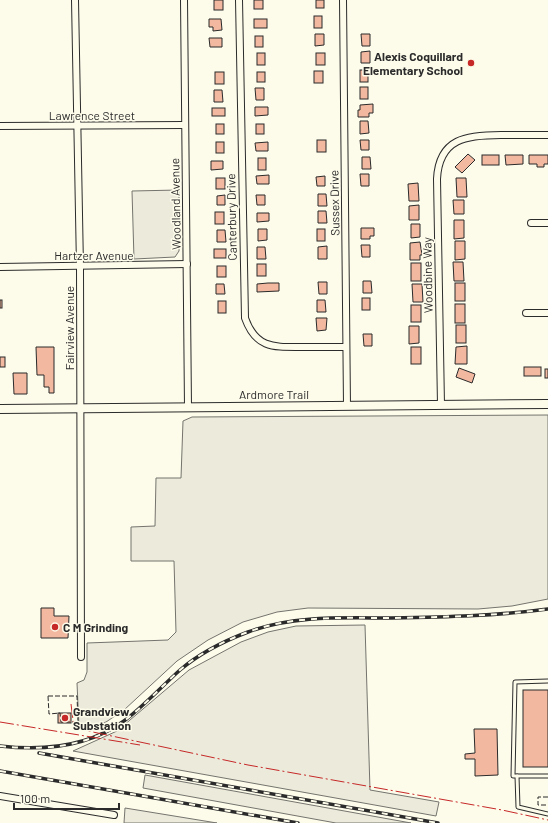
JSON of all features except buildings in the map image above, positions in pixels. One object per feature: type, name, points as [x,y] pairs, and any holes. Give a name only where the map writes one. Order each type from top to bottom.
[{"type":"street","name":"Fairview Avenue","points":[[75,0],[79,126],[81,657]]},
{"type":"street","name":"Woodland Avenue","points":[[184,0],[188,407]]},
{"type":"street","name":"Canterbury Drive","points":[[239,0],[245,318],[250,330],[257,339],[272,346],[346,347]]},
{"type":"street","name":"Sussex Drive","points":[[343,0],[347,406]]},
{"type":"street","name":"Lawrence Street","points":[[0,126],[185,125]]},
{"type":"street","name":"Woodbine Way","points":[[441,405],[436,179],[439,163],[448,148],[460,140],[471,136],[548,135]]},
{"type":"street","points":[[531,223],[548,223]]},
{"type":"street","name":"Hartzer Avenue","points":[[0,267],[80,267],[187,264]]},
{"type":"street","points":[[526,313],[548,313]]},
{"type":"street","name":"Ardmore Trail","points":[[0,409],[548,404]]},
{"type":"street","points":[[0,796],[114,815]]},
{"type":"lane","points":[[548,681],[515,682],[513,776],[548,776]]},
{"type":"lane","points":[[517,776],[518,807],[548,814]]},
{"type":"shaded area","points":[[179,190],[179,251],[175,257],[134,259],[132,191]]},
{"type":"shaded area","points":[[548,415],[548,599],[512,606],[478,609],[308,608],[277,612],[243,622],[208,640],[177,661],[124,710],[106,722],[87,728],[79,727],[77,683],[84,680],[87,672],[87,643],[168,640],[176,632],[174,561],[131,561],[131,527],[155,526],[156,478],[181,478],[183,421],[192,417]]},
{"type":"shaded area","points":[[365,625],[370,790],[439,802],[436,816],[73,751],[117,731],[189,670],[241,642],[268,632],[296,626]]},
{"type":"shaded area","points":[[145,775],[411,823],[336,823],[143,788]]},
{"type":"shaded area","points":[[125,808],[217,823],[124,823]]},
{"type":"railway","points":[[0,746],[32,748],[49,747],[80,742],[95,737],[124,721],[180,670],[196,658],[230,639],[265,627],[301,620],[470,616],[548,609]]},
{"type":"railway","points":[[39,753],[438,823]]},
{"type":"railway","points":[[0,771],[298,823]]},
{"type":"fence","points":[[48,696],[77,696],[78,722],[61,722],[60,713],[49,714],[48,696]]},
{"type":"fence","points":[[548,797],[538,797],[538,805],[548,805]]},
{"type":"power","points":[[71,704],[74,728],[248,765],[502,810],[548,820]]},
{"type":"power","points":[[0,722],[140,745]]},
{"type":"place","name":"Alexis Coquillard Elementary School","points":[[471,63]]},
{"type":"place","name":"C M Grinding","points":[[55,627]]},
{"type":"place","name":"Grandview Substation","points":[[65,718]]}]
